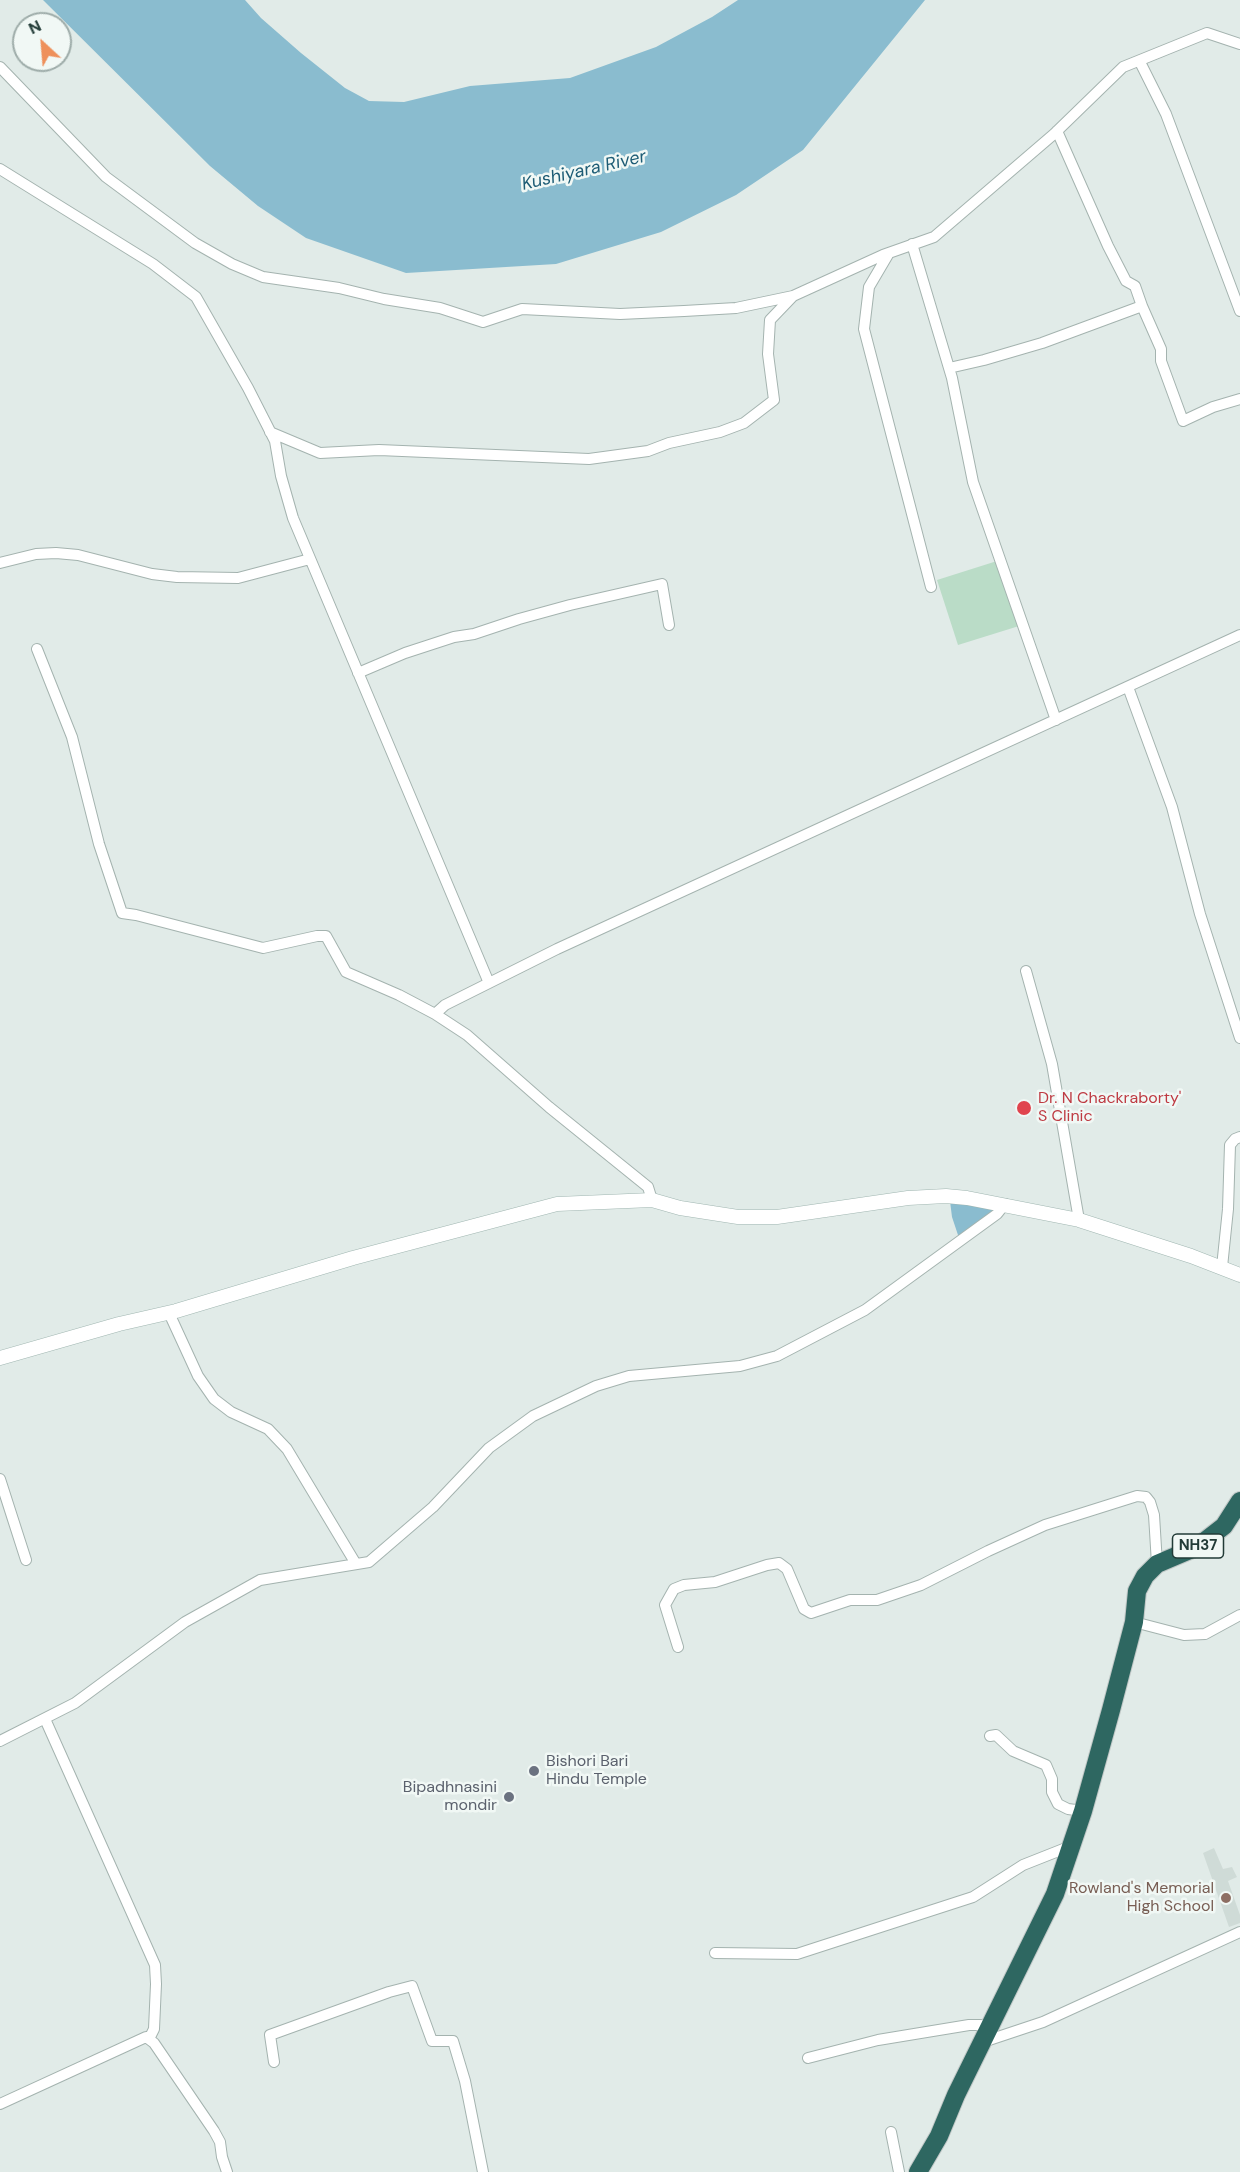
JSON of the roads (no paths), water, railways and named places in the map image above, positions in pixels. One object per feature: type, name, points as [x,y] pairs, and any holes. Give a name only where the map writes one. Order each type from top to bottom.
[{"type":"highway","name":"NH37","points":[[918,2172],[939,2136],[1055,1894],[1083,1811],[1134,1623],[1137,1591],[1145,1576],[1157,1564],[1197,1547],[1224,1526],[1240,1501]]},
{"type":"main road","points":[[0,1358],[119,1324],[169,1313],[353,1258],[557,1204],[652,1200],[681,1208],[738,1217],[777,1216],[896,1199],[946,1196],[1005,1204],[1079,1220],[1240,1275]]},
{"type":"street","points":[[0,67],[106,177],[195,243],[232,264],[263,277],[339,288],[384,299],[440,308],[483,322],[522,309],[620,314],[673,312],[736,308],[793,296],[889,253],[934,237],[1057,131],[1123,67],[1207,33],[1240,44]]},
{"type":"street","points":[[1140,62],[1166,114],[1240,311]]},
{"type":"street","points":[[1057,131],[1119,270],[1125,281],[1135,286],[1161,349],[1161,362],[1183,421],[1214,407],[1240,399]]},
{"type":"street","points":[[0,169],[153,264],[196,297],[248,388],[275,441],[292,518],[489,983]]},
{"type":"street","points":[[912,244],[949,368],[973,482],[1056,720]]},
{"type":"street","points":[[889,253],[869,287],[864,329],[931,587]]},
{"type":"street","points":[[270,432],[320,453],[379,450],[589,459],[648,451],[669,443],[720,432],[744,423],[774,400],[768,354],[770,320],[793,296]]},
{"type":"street","points":[[949,368],[1042,343],[1142,306]]},
{"type":"street","points":[[0,563],[36,554],[56,553],[78,555],[152,574],[177,577],[238,578],[310,559]]},
{"type":"street","points":[[358,673],[405,653],[454,638],[570,605],[662,584],[669,625]]},
{"type":"street","points":[[435,1014],[445,1005],[557,949],[1240,635]]},
{"type":"street","points":[[37,648],[72,737],[99,844],[122,913],[148,917],[263,948],[326,936],[346,972],[399,994],[466,1035],[549,1107],[648,1187],[652,1200]]},
{"type":"street","points":[[1128,687],[1172,807],[1200,914],[1240,1038]]},
{"type":"street","points":[[1026,971],[1052,1064],[1079,1220]]},
{"type":"street","points":[[1222,1268],[1228,1209],[1230,1145],[1240,1137]]},
{"type":"street","points":[[0,1741],[75,1703],[185,1622],[260,1580],[369,1562],[433,1507],[489,1448],[533,1416],[596,1386],[629,1376],[740,1366],[777,1356],[865,1310],[997,1214],[1005,1204]]},
{"type":"street","points":[[169,1313],[198,1376],[214,1399],[231,1412],[268,1430],[287,1449],[356,1564]]},
{"type":"street","points":[[0,1479],[26,1560]]},
{"type":"street","points":[[678,1647],[665,1605],[674,1589],[684,1585],[715,1581],[779,1563],[787,1569],[804,1609],[811,1613],[850,1600],[877,1600],[921,1585],[1045,1525],[1137,1496],[1146,1497],[1152,1508],[1157,1564]]},
{"type":"street","points":[[1134,1623],[1184,1635],[1205,1634],[1240,1614]]},
{"type":"street","points":[[45,1719],[154,1965],[156,1984],[154,2029],[149,2039]]},
{"type":"street","points":[[990,1736],[996,1735],[1013,1751],[1046,1765],[1053,1779],[1052,1792],[1058,1804],[1068,1809],[1083,1811]]},
{"type":"street","points":[[715,1953],[797,1954],[973,1897],[1023,1865],[1071,1846]]},
{"type":"street","points":[[808,2058],[878,2040],[969,2025],[981,2025],[985,2036],[1043,2022],[1240,1932]]},
{"type":"street","points":[[274,2062],[270,2035],[389,1992],[412,1986],[432,2041],[453,2041],[465,2081],[483,2172]]},
{"type":"street","points":[[0,2104],[146,2037],[161,2052],[214,2132],[220,2142],[227,2172]]},
{"type":"street","points":[[891,2132],[899,2172]]},
{"type":"water","name":"Kushiyara River","points":[[43,0],[245,0],[261,18],[345,88],[369,101],[404,102],[470,86],[570,78],[656,47],[712,17],[738,0],[925,0],[803,150],[736,195],[661,232],[556,264],[406,273],[306,238],[258,206],[210,166],[72,29],[72,12],[55,12]]},
{"type":"water","points":[[950,1201],[999,1207],[959,1238],[952,1217]]},
{"type":"place","name":"Dr. N Chackraborty' S Clinic","points":[[1024,1108]]},
{"type":"place","name":"Bishori Bari Hindu Temple","points":[[534,1771]]},
{"type":"place","name":"Bipadhnasini mondir","points":[[509,1797]]},
{"type":"place","name":"Rowland's Memorial High School","points":[[1226,1898]]}]
